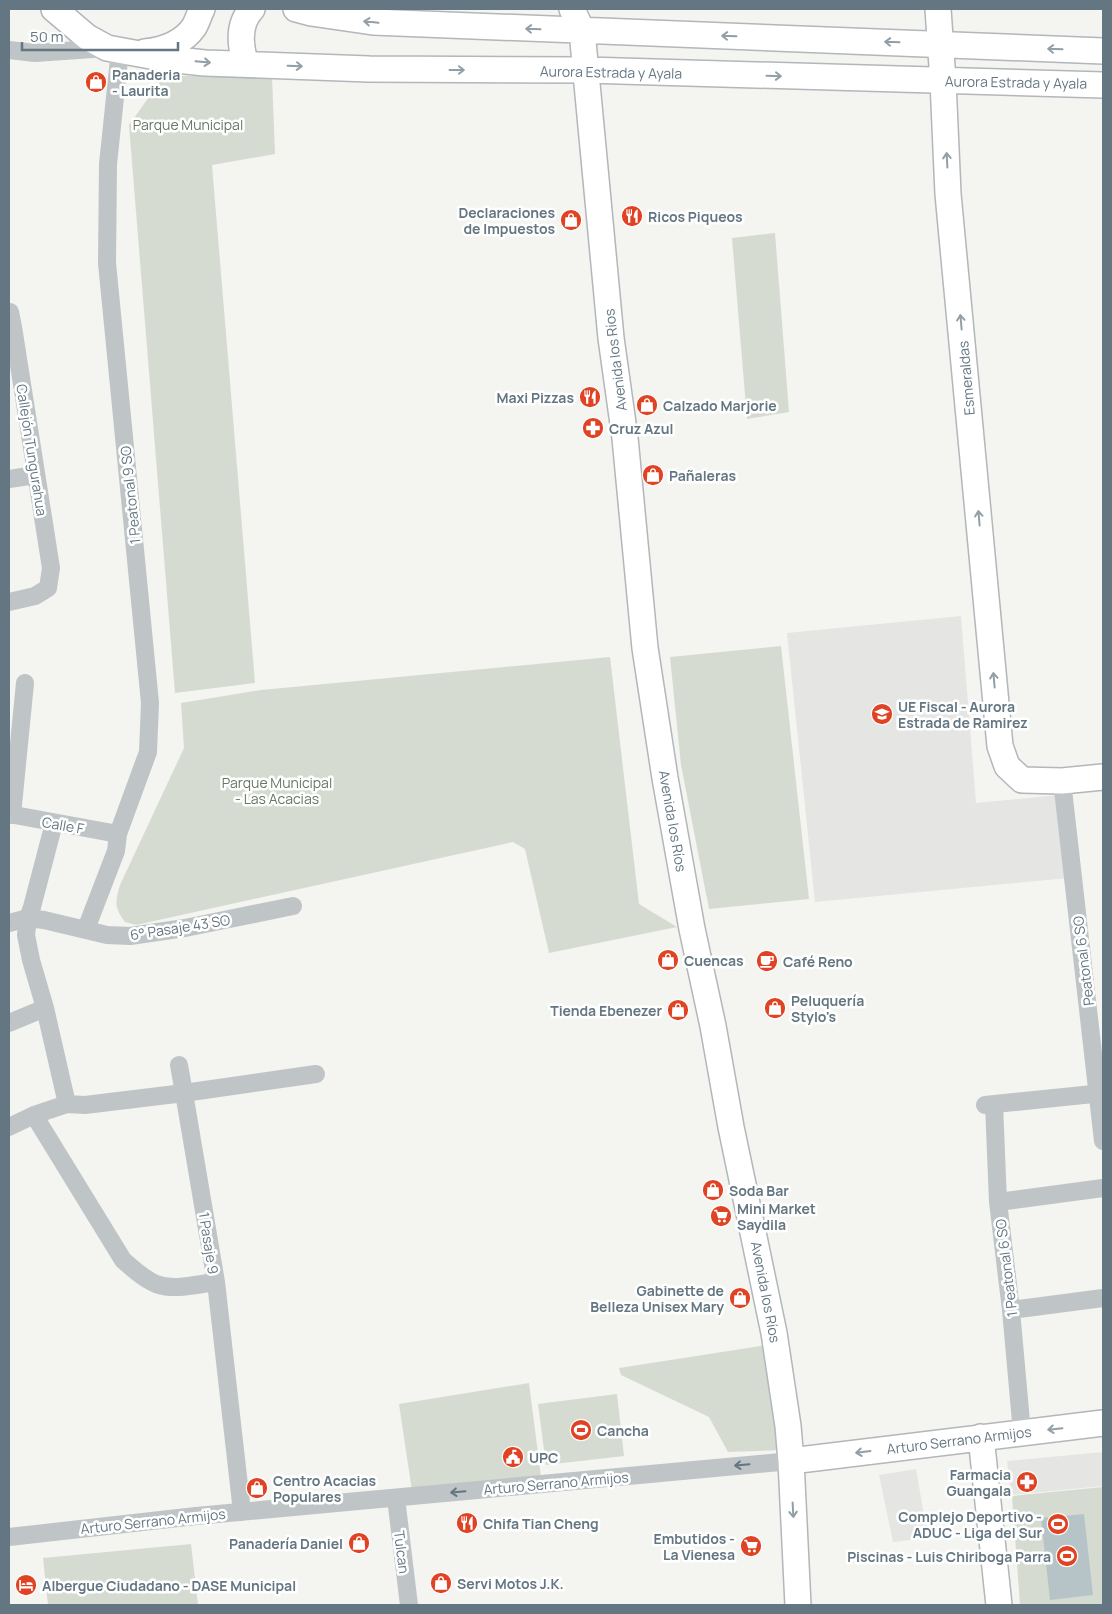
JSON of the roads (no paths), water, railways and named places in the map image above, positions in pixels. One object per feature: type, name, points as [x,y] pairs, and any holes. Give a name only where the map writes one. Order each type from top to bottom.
[{"type":"street","points":[[54,9],[87,37],[120,50]]},
{"type":"street","points":[[9,50],[35,53],[156,50],[177,43],[194,28],[202,9]]},
{"type":"street","points":[[246,64],[241,47],[242,29],[248,12],[252,9]]},
{"type":"street","points":[[296,9],[373,22],[585,20],[941,44],[1103,51]]},
{"type":"street","name":"Avenida los Ríos","points":[[572,9],[585,20],[586,70],[611,338],[625,438],[645,648],[665,778],[692,929],[774,1333],[788,1426],[798,1605]]},
{"type":"street","name":"Esmeraldas","points":[[938,9],[948,194],[1000,746],[1007,766],[1022,780],[1062,781],[1103,777]]},
{"type":"street","name":"Aurora Estrada y Ayala","points":[[120,50],[205,63],[368,69],[586,70],[1103,85]]},
{"type":"street","name":"1 Peatonal 9 SO","points":[[86,929],[116,851],[118,834],[148,752],[150,703],[107,263],[108,164],[120,50]]},
{"type":"street","name":"Callejón Tungurahua","points":[[9,602],[35,596],[48,588],[51,568],[10,312]]},
{"type":"street","points":[[9,479],[36,475]]},
{"type":"street","points":[[10,815],[25,683]]},
{"type":"street","name":"Peatonal 6 SO","points":[[1062,781],[1100,1093],[1103,1141]]},
{"type":"street","name":"Calle F","points":[[10,815],[118,834]]},
{"type":"street","points":[[54,823],[28,918],[26,935],[67,1104]]},
{"type":"street","name":"6° Pasaje 43 SO","points":[[9,923],[28,918],[107,935],[130,936],[185,928],[293,906]]},
{"type":"street","points":[[9,1023],[45,1008]]},
{"type":"street","name":"1 Pasaje 9","points":[[179,1065],[216,1282],[242,1512]]},
{"type":"street","points":[[9,1127],[67,1104],[85,1105],[316,1074]]},
{"type":"street","name":"1 Peatonal 6 SO","points":[[1022,1432],[989,1104],[1100,1093]]},
{"type":"street","points":[[34,1116],[123,1260],[138,1273],[157,1284],[175,1287],[216,1282]]},
{"type":"street","points":[[998,1202],[1103,1188]]},
{"type":"street","points":[[1011,1310],[1103,1298]]},
{"type":"street","name":"Arturo Serrano Armijos","points":[[9,1537],[196,1516],[791,1461],[1022,1432],[1103,1424]]},
{"type":"street","points":[[981,1437],[999,1605]]},
{"type":"street","name":"Tulcan","points":[[396,1498],[409,1605]]},
{"type":"place","name":"Panaderia - Laurita","points":[[96,82]]},
{"type":"place","name":"Ricos Piqueos","points":[[632,216]]},
{"type":"place","name":"Declaraciones de Impuestos","points":[[571,220]]},
{"type":"place","name":"Maxi Pizzas","points":[[590,397]]},
{"type":"place","name":"Calzado Marjorie","points":[[647,405]]},
{"type":"place","name":"Cruz Azul","points":[[593,428]]},
{"type":"place","name":"Pañaleras","points":[[653,475]]},
{"type":"place","name":"UE Fiscal - Aurora Estrada de Ramirez","points":[[882,714]]},
{"type":"place","name":"Cuencas","points":[[668,960]]},
{"type":"place","name":"Café Reno","points":[[767,961]]},
{"type":"place","name":"Peluquería Stylo's","points":[[775,1008]]},
{"type":"place","name":"Tienda Ebenezer","points":[[678,1010]]},
{"type":"place","name":"Soda Bar","points":[[713,1190]]},
{"type":"place","name":"Mini Market Saydila","points":[[721,1216]]},
{"type":"place","name":"Gabinette de Belleza Unisex Mary","points":[[740,1298]]},
{"type":"place","name":"Cancha","points":[[581,1430]]},
{"type":"place","name":"UPC","points":[[513,1457]]},
{"type":"place","name":"Farmacia Guangala","points":[[1027,1482]]},
{"type":"place","name":"Centro Acacias Populares","points":[[257,1488]]},
{"type":"place","name":"Chifa Tian Cheng","points":[[467,1523]]},
{"type":"place","name":"Complejo Deportivo - ADUC - Liga del Sur","points":[[1058,1524]]},
{"type":"place","name":"Panadería Daniel","points":[[359,1543]]},
{"type":"place","name":"Embutidos - La Vienesa","points":[[751,1546]]},
{"type":"place","name":"Piscinas - Luis Chiriboga Parra","points":[[1067,1556]]},
{"type":"place","name":"Servi Motos J.K.","points":[[441,1583]]},
{"type":"place","name":"Albergue Ciudadano - DASE Municipal","points":[[26,1585]]},
{"type":"park label","name":"Parque Municipal","points":[[188,124]]},
{"type":"park label","name":"Parque Municipal - Las Acacias","points":[[277,790]]}]
